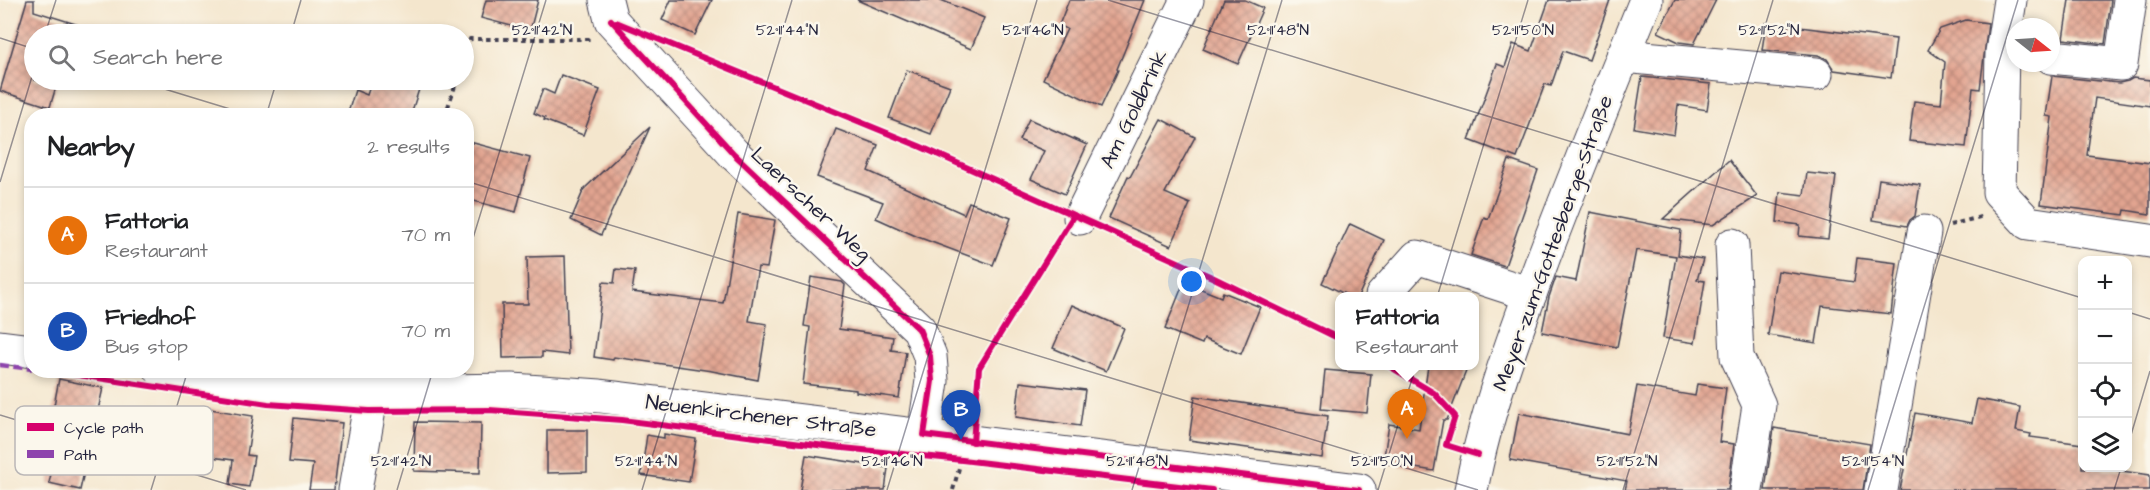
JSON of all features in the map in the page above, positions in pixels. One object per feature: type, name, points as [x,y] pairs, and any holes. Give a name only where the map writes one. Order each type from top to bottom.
[{"type":"street","name":"Am Goldbrink","points":[[1077,217],[1187,0]]},
{"type":"street","name":"Meyer-zum-Gottesberge-Straße","points":[[1471,490],[1478,455],[1515,332],[1646,0]]},
{"type":"street","points":[[2009,18],[2010,0]]},
{"type":"street","points":[[2060,58],[2121,64],[2130,0]]},
{"type":"street","name":"Laerscher Weg","points":[[611,6],[734,154],[920,329],[930,356],[932,381],[924,435]]},
{"type":"street","points":[[1623,56],[1816,74]]},
{"type":"street","points":[[2007,72],[1999,192],[2028,224],[2150,241]]},
{"type":"street","points":[[1881,490],[1924,232]]},
{"type":"street","points":[[1732,245],[1737,357],[1759,405],[1746,490]]},
{"type":"street","points":[[1386,292],[1417,257],[1530,294]]},
{"type":"street","points":[[0,347],[24,350]]},
{"type":"street","name":"Neuenkirchener Straße","points":[[212,378],[257,385],[374,381],[600,396],[924,435],[967,451],[1359,490]]},
{"type":"street","points":[[356,490],[374,381]]},
{"type":"path","points":[[474,39],[600,39],[611,6]]},
{"type":"path","points":[[666,42],[919,146],[1214,278],[1335,337]]},
{"type":"path","points":[[448,108],[454,90]]},
{"type":"path","points":[[1924,232],[2013,207]]},
{"type":"path","points":[[953,490],[967,451],[979,368],[1077,217]]},
{"type":"path","points":[[1396,370],[1434,393],[1455,416],[1446,445],[1478,455]]},
{"type":"building","points":[[27,0],[34,0],[34,11],[76,24],[24,24],[24,90],[55,90],[50,107],[0,91]]},
{"type":"building","points":[[486,0],[538,0],[530,31],[481,18]]},
{"type":"building","points":[[671,0],[712,0],[695,35],[662,20]]},
{"type":"building","points":[[857,0],[941,0],[984,18],[971,49]]},
{"type":"building","points":[[1069,0],[1145,0],[1101,107],[1043,79],[1067,29],[1059,25]]},
{"type":"building","points":[[1224,0],[1245,0],[1263,8],[1238,64],[1203,49]]},
{"type":"building","points":[[1549,0],[1610,0],[1589,60],[1563,51],[1551,86],[1545,84],[1517,158],[1469,140],[1497,64],[1505,67],[1513,44],[1531,51]]},
{"type":"building","points":[[1675,0],[1716,0],[1694,44],[1679,42],[1658,32]]},
{"type":"building","points":[[2069,0],[2111,0],[2105,44],[2063,39]]},
{"type":"building","points":[[1966,20],[1988,23],[1980,89],[1973,88],[1966,147],[1909,141],[1914,101],[1941,104],[1945,62],[1928,50],[1940,29]]},
{"type":"building","points":[[1766,23],[1896,39],[1891,78],[1834,70],[1827,59],[1818,55],[1762,50]]},
{"type":"building","points":[[907,70],[950,86],[931,134],[889,118]]},
{"type":"building","points":[[561,75],[600,90],[583,135],[544,120],[545,118],[534,113],[543,89],[554,94]]},
{"type":"building","points":[[2052,76],[2119,83],[2133,78],[2150,80],[2150,106],[2095,98],[2087,155],[2150,163],[2150,214],[2125,210],[2124,215],[2041,204],[2052,117],[2046,116]]},
{"type":"building","points":[[1642,77],[1711,84],[1707,110],[1678,105],[1674,135],[1634,128]]},
{"type":"building","points":[[355,90],[367,95],[369,90],[419,90],[413,108],[349,108]]},
{"type":"building","points":[[1029,119],[1087,145],[1065,194],[1031,179],[1044,151],[1019,140]]},
{"type":"building","points":[[1161,119],[1195,137],[1165,193],[1190,204],[1171,246],[1109,218],[1128,176],[1130,177]]},
{"type":"building","points":[[650,127],[601,235],[571,220],[584,189]]},
{"type":"building","points":[[836,129],[878,145],[868,171],[964,214],[969,202],[1011,218],[993,265],[918,237],[876,218],[883,202],[817,177]]},
{"type":"building","points":[[474,143],[530,158],[516,212],[474,201]]},
{"type":"building","points":[[1509,160],[1538,170],[1505,266],[1471,255],[1484,217],[1488,219]]},
{"type":"building","points":[[1729,160],[1757,196],[1713,225],[1663,219]]},
{"type":"building","points":[[1807,173],[1836,176],[1828,239],[1799,236],[1800,225],[1777,222],[1780,192],[1804,195]]},
{"type":"building","points":[[1879,179],[1920,185],[1915,216],[1907,226],[1873,220]]},
{"type":"building","points":[[1590,212],[1681,230],[1678,255],[1703,259],[1697,280],[1705,281],[1695,343],[1663,338],[1676,256],[1636,250],[1617,347],[1542,332],[1549,297],[1556,277],[1576,281]]},
{"type":"building","points":[[738,214],[775,220],[767,268],[758,267],[749,321],[767,324],[758,380],[614,357],[613,360],[594,357],[603,282],[614,283],[616,269],[635,271],[632,292],[723,303]]},
{"type":"building","points":[[1350,224],[1384,240],[1360,292],[1341,292],[1322,283]]},
{"type":"building","points":[[565,256],[568,355],[542,352],[542,357],[503,358],[502,304],[528,304],[527,257]]},
{"type":"building","points":[[1857,258],[1897,263],[1891,314],[1822,306],[1816,343],[1768,335],[1778,271],[1854,282]]},
{"type":"building","points":[[811,277],[842,282],[845,285],[839,329],[893,337],[891,350],[906,352],[899,398],[803,384],[810,327],[804,326]]},
{"type":"building","points":[[1184,282],[1221,297],[1223,292],[1260,307],[1241,354],[1204,339],[1202,344],[1165,329]]},
{"type":"building","points":[[1072,305],[1124,328],[1106,371],[1053,348]]},
{"type":"building","points":[[1325,370],[1371,374],[1367,413],[1321,409]]},
{"type":"building","points":[[1427,370],[1466,370],[1447,420],[1443,420],[1434,471],[1383,463],[1389,424],[1419,429]]},
{"type":"building","points":[[59,379],[103,388],[99,406],[54,406]]},
{"type":"building","points":[[1020,382],[1085,390],[1080,426],[1016,417]]},
{"type":"building","points":[[1697,384],[1726,388],[1719,442],[1734,444],[1728,490],[1625,490],[1627,481],[1510,460],[1519,413],[1628,434],[1637,386],[1695,396]]},
{"type":"building","points":[[1195,396],[1328,416],[1322,458],[1189,440]]},
{"type":"building","points":[[1977,399],[2020,407],[2016,431],[2031,434],[2030,437],[2078,443],[2078,472],[2129,472],[2150,475],[2150,490],[1900,490],[1915,413],[1972,423]]},
{"type":"building","points":[[213,409],[253,416],[247,455],[254,456],[249,487],[230,484],[233,460],[213,457]]},
{"type":"building","points":[[294,418],[342,423],[334,490],[309,490],[313,464],[289,462]]},
{"type":"building","points":[[415,422],[481,423],[480,473],[414,471]]},
{"type":"building","points":[[1774,428],[1870,444],[1863,490],[1765,490]]},
{"type":"building","points":[[547,430],[587,430],[587,472],[547,473]]},
{"type":"building","points":[[664,434],[696,439],[689,482],[641,475],[647,435],[664,438]]},
{"type":"building","points":[[806,455],[888,468],[885,490],[800,490]]},
{"type":"building","points":[[51,475],[83,475],[80,490],[49,483]]},
{"type":"marked path","points":[[0,365],[24,368]]},
{"type":"cycle path","points":[[611,20],[734,154],[919,329],[930,356],[932,381],[924,435],[1359,490]]},
{"type":"cycle path","points":[[616,22],[919,146],[1214,278],[1335,337]]},
{"type":"cycle path","points":[[973,442],[979,368],[1074,215]]},
{"type":"cycle path","points":[[1396,370],[1434,393],[1455,416],[1446,445],[1478,455]]},
{"type":"cycle path","points":[[98,378],[268,404],[369,411],[489,410],[622,420],[833,447],[1212,490]]},
{"type":"place","name":"Fattoria","points":[[1407,439]]},
{"type":"place","name":"Friedhof","points":[[961,440]]}]
